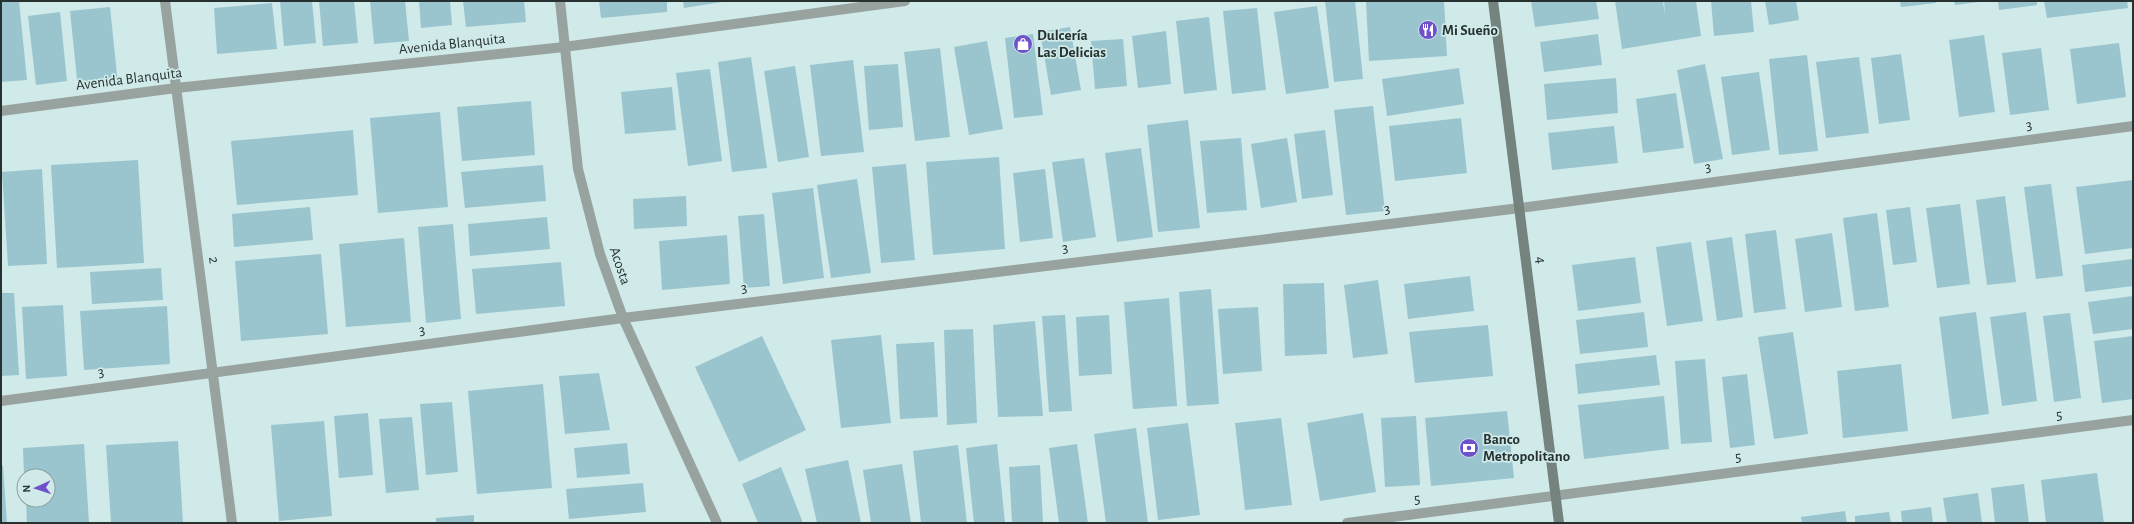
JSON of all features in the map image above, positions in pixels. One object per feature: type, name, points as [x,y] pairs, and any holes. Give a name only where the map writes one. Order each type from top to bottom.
[{"type":"street","name":"2","points":[[165,1],[232,523]]},
{"type":"street","name":"Acosta","points":[[560,1],[578,169],[600,254],[623,318],[716,523]]},
{"type":"street","name":"Avenida Blanquita","points":[[1,111],[176,88],[564,47],[905,1]]},
{"type":"street","name":"4","points":[[1493,1],[1559,523]]},
{"type":"street","name":"3","points":[[1,401],[623,318],[1520,208],[2133,126]]},
{"type":"street","name":"5","points":[[1347,523],[2133,420]]},
{"type":"building","points":[[1,1],[19,1],[27,80],[1,82]]},
{"type":"building","points":[[280,1],[312,1],[316,43],[284,46]]},
{"type":"building","points":[[319,1],[354,1],[358,43],[323,46]]},
{"type":"building","points":[[370,1],[405,1],[409,41],[374,44]]},
{"type":"building","points":[[419,1],[450,1],[452,25],[421,28]]},
{"type":"building","points":[[463,1],[524,1],[526,22],[466,27]]},
{"type":"building","points":[[599,1],[667,1],[667,12],[601,18]]},
{"type":"building","points":[[683,1],[721,1],[722,2],[684,8]]},
{"type":"building","points":[[1325,1],[1355,1],[1363,79],[1334,82]]},
{"type":"building","points":[[1366,1],[1444,1],[1447,56],[1369,61]]},
{"type":"building","points":[[1531,1],[1596,1],[1599,19],[1535,27]]},
{"type":"building","points":[[1615,1],[1663,1],[1665,16],[1664,1],[1696,1],[1701,36],[1622,49]]},
{"type":"building","points":[[1711,1],[1751,1],[1754,32],[1714,36]]},
{"type":"building","points":[[1765,1],[1796,1],[1799,20],[1769,25]]},
{"type":"building","points":[[1900,1],[1936,1],[1936,3],[1901,7]]},
{"type":"building","points":[[1954,1],[1979,1],[1979,2],[1955,5]]},
{"type":"building","points":[[1998,1],[2037,1],[2037,5],[1999,10]]},
{"type":"building","points":[[2044,1],[2127,1],[2128,8],[2047,18]]},
{"type":"building","points":[[272,3],[277,49],[217,54],[214,8]]},
{"type":"building","points":[[1317,6],[1329,88],[1286,94],[1274,12]]},
{"type":"building","points":[[110,7],[118,85],[78,89],[70,11]]},
{"type":"building","points":[[1257,8],[1266,90],[1232,94],[1223,11]]},
{"type":"building","points":[[60,12],[67,81],[36,85],[28,16]]},
{"type":"building","points":[[1209,17],[1217,90],[1184,94],[1176,21]]},
{"type":"building","points":[[1070,27],[1081,90],[1051,95],[1040,32]]},
{"type":"building","points":[[1166,31],[1171,84],[1138,88],[1132,36]]},
{"type":"building","points":[[1033,34],[1043,115],[1014,118],[1005,38]]},
{"type":"building","points":[[1598,34],[1602,65],[1544,72],[1540,42]]},
{"type":"building","points":[[1984,35],[1995,112],[1959,117],[1949,40]]},
{"type":"building","points":[[1123,39],[1127,86],[1095,89],[1091,41]]},
{"type":"building","points":[[987,41],[1003,129],[969,135],[954,47]]},
{"type":"building","points":[[2119,43],[2126,97],[2077,104],[2070,49]]},
{"type":"building","points":[[940,48],[950,137],[915,141],[904,52]]},
{"type":"building","points":[[2041,48],[2049,110],[2010,115],[2002,53]]},
{"type":"building","points":[[1901,54],[1910,120],[1879,124],[1871,58]]},
{"type":"building","points":[[1807,55],[1818,151],[1779,155],[1769,59]]},
{"type":"building","points":[[751,57],[767,168],[732,172],[718,62]]},
{"type":"building","points":[[1859,57],[1869,133],[1826,138],[1816,62]]},
{"type":"building","points":[[853,60],[864,152],[821,156],[810,65]]},
{"type":"building","points":[[898,64],[903,127],[869,130],[864,66]]},
{"type":"building","points":[[1705,64],[1723,159],[1694,164],[1677,70]]},
{"type":"building","points":[[795,66],[809,157],[778,162],[764,71]]},
{"type":"building","points":[[1459,68],[1464,104],[1387,116],[1382,79]]},
{"type":"building","points":[[710,69],[722,161],[688,166],[676,73]]},
{"type":"building","points":[[1759,72],[1770,150],[1732,155],[1721,77]]},
{"type":"building","points":[[1616,78],[1618,113],[1547,120],[1544,84]]},
{"type":"building","points":[[672,87],[676,130],[625,134],[621,92]]},
{"type":"building","points":[[1676,93],[1684,148],[1643,153],[1636,99]]},
{"type":"building","points":[[531,101],[535,155],[462,161],[457,107]]},
{"type":"building","points":[[1373,106],[1385,211],[1346,215],[1334,110]]},
{"type":"building","points":[[440,112],[448,207],[378,213],[370,118]]},
{"type":"building","points":[[1461,118],[1467,173],[1395,181],[1389,126]]},
{"type":"building","points":[[1188,120],[1200,228],[1158,232],[1147,125]]},
{"type":"building","points":[[1614,126],[1618,163],[1552,170],[1548,133]]},
{"type":"building","points":[[353,130],[358,195],[237,205],[231,141]]},
{"type":"building","points":[[1325,130],[1333,195],[1302,199],[1294,134]]},
{"type":"building","points":[[1241,138],[1247,210],[1207,213],[1200,141]]},
{"type":"building","points":[[1287,138],[1297,202],[1261,208],[1251,144]]},
{"type":"building","points":[[1141,148],[1153,237],[1117,242],[1105,153]]},
{"type":"building","points":[[999,157],[1005,249],[933,255],[926,162]]},
{"type":"building","points":[[1084,158],[1096,237],[1063,242],[1052,162]]},
{"type":"building","points":[[138,160],[144,263],[57,268],[51,165]]},
{"type":"building","points":[[906,164],[915,260],[881,263],[872,167]]},
{"type":"building","points":[[543,165],[546,201],[465,208],[461,172]]},
{"type":"building","points":[[42,169],[47,264],[8,266],[2,172]]},
{"type":"building","points":[[1045,169],[1053,238],[1020,242],[1013,173]]},
{"type":"building","points":[[857,179],[871,273],[831,278],[817,185]]},
{"type":"building","points":[[2133,180],[2133,248],[2085,254],[2076,187]]},
{"type":"building","points":[[2051,184],[2063,276],[2036,279],[2024,187]]},
{"type":"building","points":[[813,188],[824,278],[783,284],[772,193]]},
{"type":"building","points":[[686,196],[687,226],[634,229],[633,199]]},
{"type":"building","points":[[2005,196],[2016,282],[1987,285],[1976,200]]},
{"type":"building","points":[[1960,204],[1970,284],[1937,288],[1926,208]]},
{"type":"building","points":[[310,207],[313,240],[234,247],[232,214]]},
{"type":"building","points":[[1910,207],[1917,262],[1893,265],[1886,210]]},
{"type":"building","points":[[1877,213],[1889,307],[1855,311],[1843,218]]},
{"type":"building","points":[[764,214],[770,286],[744,288],[738,216]]},
{"type":"building","points":[[547,217],[550,249],[470,256],[468,224]]},
{"type":"building","points":[[453,224],[461,319],[426,323],[418,227]]},
{"type":"building","points":[[1776,230],[1786,309],[1754,313],[1745,234]]},
{"type":"building","points":[[1832,233],[1842,307],[1805,312],[1795,239]]},
{"type":"building","points":[[727,235],[730,284],[662,290],[659,241]]},
{"type":"building","points":[[1732,237],[1743,317],[1717,321],[1706,241]]},
{"type":"building","points":[[404,238],[411,322],[346,327],[339,244]]},
{"type":"building","points":[[1691,242],[1703,321],[1667,326],[1656,247]]},
{"type":"building","points":[[321,254],[328,334],[241,341],[235,261]]},
{"type":"building","points":[[1635,257],[1641,303],[1578,311],[1572,265]]},
{"type":"building","points":[[2133,259],[2133,286],[2085,292],[2082,265]]},
{"type":"building","points":[[561,262],[565,306],[476,314],[472,269]]},
{"type":"building","points":[[161,268],[163,300],[92,304],[90,272]]},
{"type":"building","points":[[1470,276],[1474,311],[1408,319],[1404,284]]},
{"type":"building","points":[[1378,280],[1388,354],[1353,358],[1344,285]]},
{"type":"building","points":[[1324,283],[1327,354],[1285,356],[1283,284]]},
{"type":"building","points":[[1211,289],[1219,404],[1187,406],[1179,292]]},
{"type":"building","points":[[1,293],[14,293],[19,375],[1,376]]},
{"type":"building","points":[[2133,296],[2133,329],[2093,334],[2088,302]]},
{"type":"building","points":[[1169,298],[1177,406],[1133,409],[1124,302]]},
{"type":"building","points":[[63,305],[67,376],[26,379],[22,307]]},
{"type":"building","points":[[167,306],[170,364],[84,370],[80,311]]},
{"type":"building","points":[[1258,307],[1262,371],[1223,374],[1218,309]]},
{"type":"building","points":[[1644,312],[1648,347],[1580,354],[1576,320]]},
{"type":"building","points":[[1976,312],[1989,414],[1952,419],[1939,317]]},
{"type":"building","points":[[2026,312],[2037,401],[2002,406],[1990,317]]},
{"type":"building","points":[[2070,313],[2081,398],[2054,402],[2043,316]]},
{"type":"building","points":[[1065,315],[1072,411],[1049,412],[1042,316]]},
{"type":"building","points":[[1109,315],[1112,374],[1079,376],[1076,317]]},
{"type":"building","points":[[1035,321],[1043,416],[998,417],[993,325]]},
{"type":"building","points":[[1488,325],[1493,376],[1415,383],[1409,332]]},
{"type":"building","points":[[973,329],[977,423],[947,425],[944,330]]},
{"type":"building","points":[[1793,332],[1808,434],[1774,439],[1758,337]]},
{"type":"building","points":[[881,335],[891,423],[841,428],[831,340]]},
{"type":"building","points":[[762,336],[806,430],[739,462],[695,367]]},
{"type":"building","points":[[2133,336],[2133,399],[2102,403],[2094,341]]},
{"type":"building","points":[[934,342],[938,417],[900,419],[896,344]]},
{"type":"building","points":[[1656,355],[1660,385],[1578,394],[1575,364]]},
{"type":"building","points":[[1705,359],[1712,442],[1681,444],[1675,361]]},
{"type":"building","points":[[1901,364],[1908,431],[1843,438],[1837,371]]},
{"type":"building","points":[[599,373],[610,430],[565,434],[559,376]]},
{"type":"building","points":[[1747,374],[1755,445],[1730,448],[1722,377]]},
{"type":"building","points":[[543,384],[552,488],[477,494],[468,391]]},
{"type":"building","points":[[1664,396],[1669,449],[1584,459],[1578,405]]},
{"type":"building","points":[[452,402],[458,472],[426,475],[420,404]]},
{"type":"building","name":"Banco Metropolitano","points":[[1507,411],[1514,478],[1431,486],[1425,418]]},
{"type":"building","points":[[368,413],[373,475],[339,478],[334,416]]},
{"type":"building","points":[[1363,413],[1376,492],[1320,501],[1307,423]]},
{"type":"building","points":[[1416,416],[1420,485],[1385,487],[1381,418]]},
{"type":"building","points":[[412,417],[419,490],[386,493],[379,419]]},
{"type":"building","points":[[1281,418],[1292,505],[1245,510],[1235,423]]},
{"type":"building","points":[[324,421],[332,516],[279,521],[271,425]]},
{"type":"building","points":[[1188,423],[1200,515],[1158,520],[1147,428]]},
{"type":"building","points":[[1136,428],[1148,523],[1106,523],[1094,434]]},
{"type":"building","points":[[178,441],[183,523],[111,523],[106,445]]},
{"type":"building","points":[[627,443],[630,474],[577,478],[574,448]]},
{"type":"building","points":[[84,444],[89,523],[27,523],[26,508],[56,508],[56,468],[24,468],[23,448]]},
{"type":"building","points":[[997,444],[1005,523],[974,523],[966,448]]},
{"type":"building","points":[[1077,444],[1088,523],[1059,523],[1049,448]]},
{"type":"building","points":[[958,445],[967,523],[921,523],[913,451]]},
{"type":"building","points":[[848,460],[861,523],[817,523],[805,469]]},
{"type":"building","points":[[902,464],[911,523],[871,523],[863,470]]},
{"type":"building","points":[[1040,465],[1043,523],[1012,523],[1009,467]]},
{"type":"building","points":[[1,466],[3,466],[7,523],[1,523]]},
{"type":"building","points":[[781,467],[803,523],[758,523],[742,484]]},
{"type":"building","points":[[2097,473],[2104,523],[2046,523],[2041,480]]},
{"type":"building","points":[[643,483],[646,512],[569,519],[566,489]]},
{"type":"building","points":[[2024,484],[2029,523],[1995,523],[1991,488]]},
{"type":"building","points":[[1978,493],[1982,523],[1947,523],[1943,498]]},
{"type":"building","points":[[1931,507],[1933,523],[1902,523],[1901,511]]},
{"type":"building","points":[[1845,511],[1847,523],[1802,523],[1801,517]]},
{"type":"building","points":[[1889,512],[1891,523],[1855,523],[1855,516]]},
{"type":"building","points":[[474,515],[474,523],[436,523],[436,518]]},
{"type":"place","name":"Mi Sueño","points":[[1428,30]]},
{"type":"place","name":"Dulcería Las Delicias","points":[[1023,44]]},
{"type":"place","name":"Banco Metropolitano","points":[[1469,448]]}]
